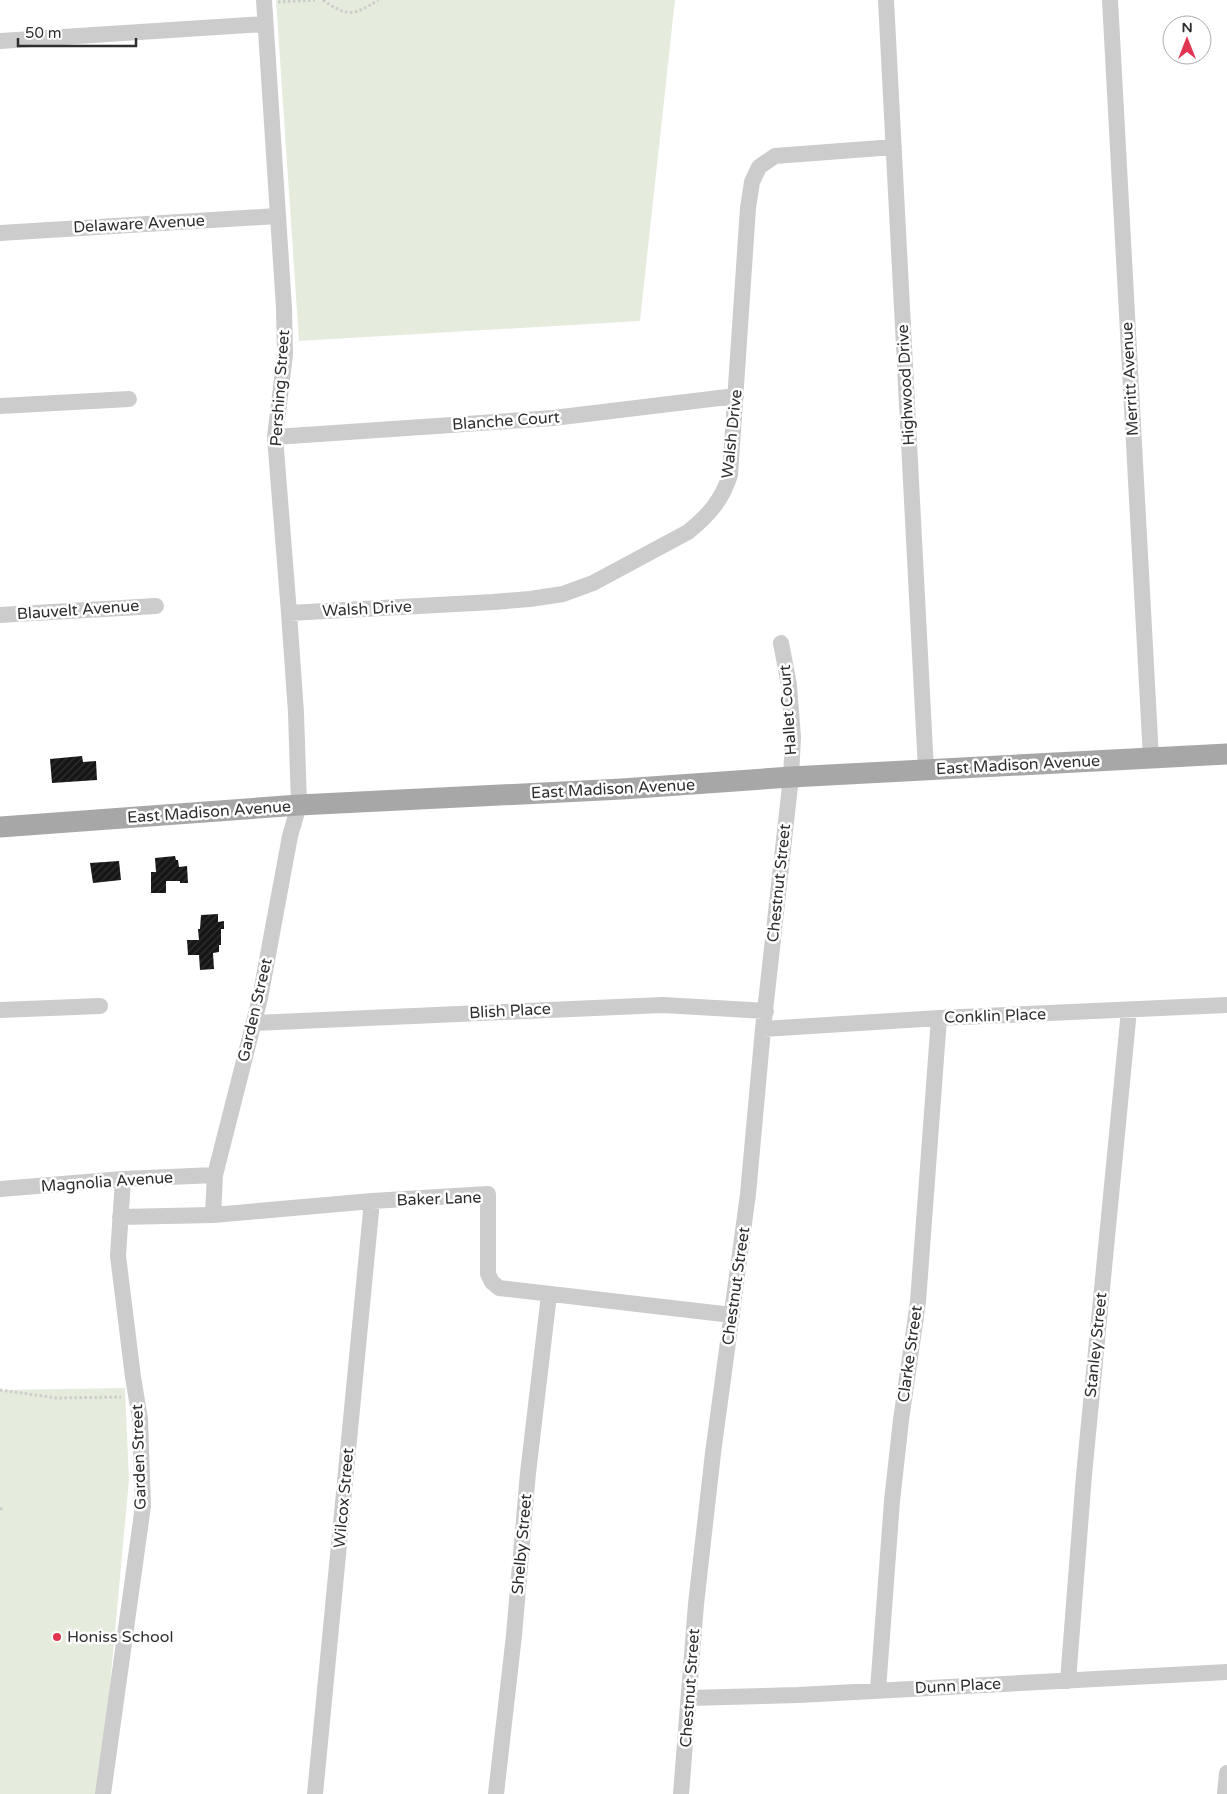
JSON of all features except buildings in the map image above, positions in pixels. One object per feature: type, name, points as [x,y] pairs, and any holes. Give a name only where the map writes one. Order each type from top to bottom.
[{"type":"main road","name":"East Madison Avenue","points":[[0,827],[299,805],[622,789],[1227,754]]},
{"type":"street","name":"Highwood Drive","points":[[886,0],[926,770]]},
{"type":"street","name":"Merritt Avenue","points":[[1110,0],[1151,758]]},
{"type":"street","name":"Pershing Street","points":[[264,2],[284,308],[285,354],[275,437],[296,713],[299,805]]},
{"type":"street","points":[[0,41],[265,24]]},
{"type":"street","name":"Walsh Drive","points":[[289,613],[530,599],[562,594],[593,583],[688,532],[701,522],[724,492],[730,475],[748,208],[752,182],[759,167],[775,156],[894,147]]},
{"type":"street","name":"Delaware Avenue","points":[[0,232],[277,216]]},
{"type":"street","name":"Blanche Court","points":[[275,437],[553,418],[736,396]]},
{"type":"street","points":[[0,406],[129,399]]},
{"type":"street","name":"Blauvelt Avenue","points":[[0,615],[156,606]]},
{"type":"street","name":"Hallet Court","points":[[781,643],[789,685],[793,737],[791,778]]},
{"type":"street","name":"Chestnut Street","points":[[682,1794],[696,1604],[713,1452],[748,1194],[791,778]]},
{"type":"street","name":"Garden Street","points":[[213,1215],[215,1175],[260,998],[290,836],[299,805]]},
{"type":"street","name":"Blish Place","points":[[254,1023],[663,1005],[766,1012]]},
{"type":"street","name":"Conklin Place","points":[[764,1029],[939,1018],[1227,1005]]},
{"type":"street","points":[[0,1010],[100,1006]]},
{"type":"street","name":"Stanley Street","points":[[1068,1681],[1084,1465],[1129,1010]]},
{"type":"street","name":"Clarke Street","points":[[878,1690],[892,1500],[918,1302],[939,1018]]},
{"type":"street","name":"Magnolia Avenue","points":[[0,1189],[124,1179],[215,1175]]},
{"type":"street","name":"Garden Street","points":[[103,1794],[143,1506],[140,1419],[118,1256],[124,1179]]},
{"type":"street","name":"Baker Lane","points":[[120,1217],[213,1215],[372,1201],[488,1194],[488,1274],[492,1282],[500,1288],[509,1291],[732,1314]]},
{"type":"street","name":"Wilcox Street","points":[[315,1794],[372,1201]]},
{"type":"street","name":"Shelby Street","points":[[496,1794],[514,1635],[528,1473],[549,1295]]},
{"type":"street","name":"Dunn Place","points":[[689,1698],[800,1695],[1227,1672]]},
{"type":"street","points":[[1225,1794],[1227,1773]]},
{"type":"path","points":[[264,2],[315,0]]},
{"type":"path","points":[[323,0],[338,10],[350,13],[363,9],[378,0]]},
{"type":"path","points":[[0,1390],[57,1398],[136,1397]]},
{"type":"green space","points":[[276,0],[675,0],[640,321],[299,341]]},
{"type":"green space","name":"Honiss School","points":[[125,1388],[129,1480],[100,1794],[0,1794],[0,1390]]},
{"type":"place","name":"Honiss School","points":[[57,1637]]}]
